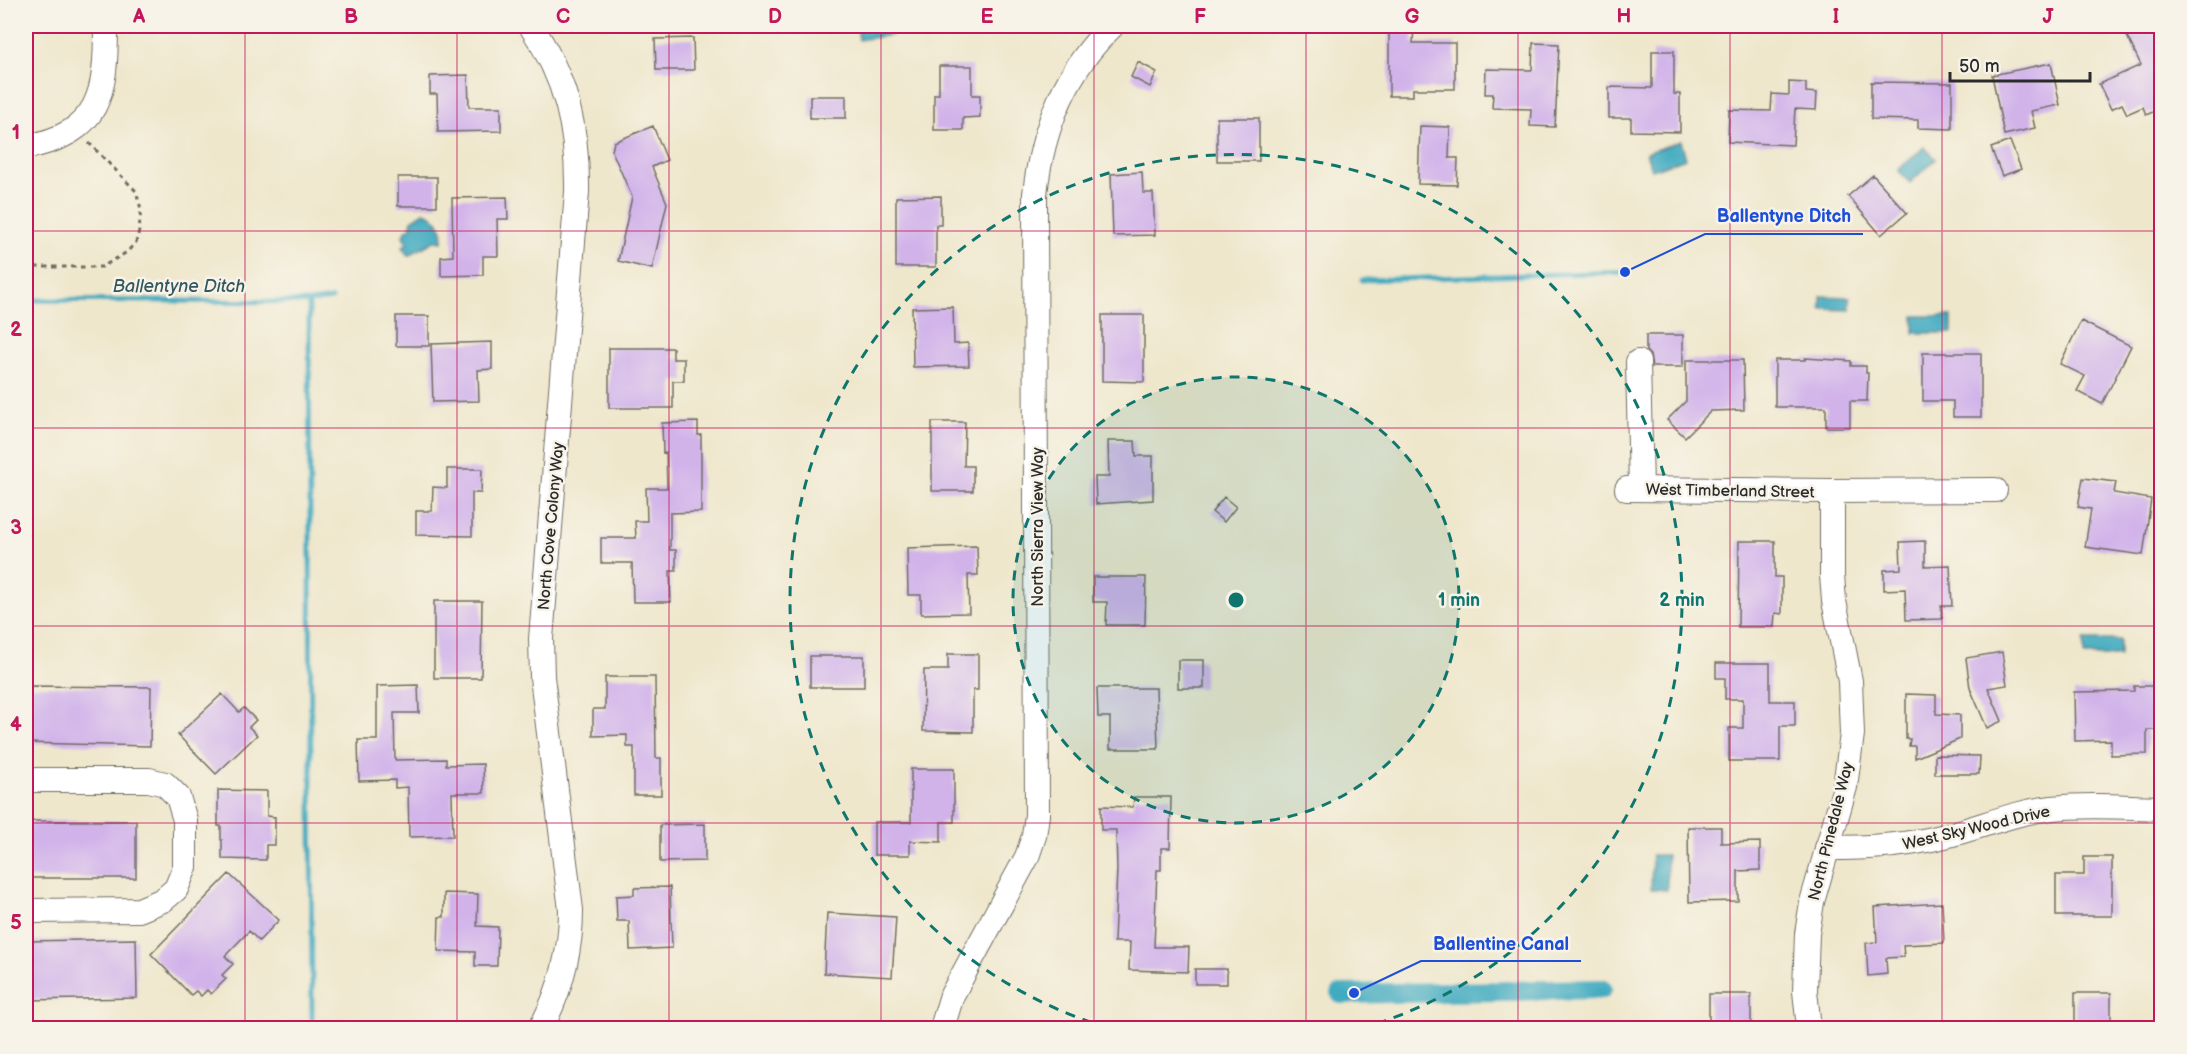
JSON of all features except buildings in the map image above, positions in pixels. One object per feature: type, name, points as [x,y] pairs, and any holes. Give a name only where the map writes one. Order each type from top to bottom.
[{"type":"street","points":[[26,147],[62,138],[86,118],[100,95],[106,59],[106,26]]},
{"type":"street","name":"North Cove Colony Way","points":[[531,26],[564,90],[571,115],[577,163],[577,192],[541,639],[542,677],[571,910],[571,934],[561,985],[541,1029]]},
{"type":"street","name":"North Sierra View Way","points":[[942,1029],[952,995],[961,975],[1027,857],[1038,815],[1035,194],[1041,150],[1055,107],[1076,68],[1089,50],[1112,26]]},
{"type":"street","name":"West Timberland Street","points":[[1638,363],[1634,489],[1995,490]]},
{"type":"street","name":"North Pinedale Way","points":[[1809,1029],[1805,991],[1807,934],[1812,902],[1845,787],[1852,734],[1850,681],[1834,601],[1832,491]]},
{"type":"street","points":[[26,780],[149,780],[165,784],[178,797],[185,820],[184,867],[176,889],[162,900],[139,910],[26,910]]},
{"type":"street","name":"West Sky Wood Drive","points":[[1827,848],[1893,847],[1945,837],[2018,814],[2051,808],[2162,808]]},
{"type":"path","points":[[26,267],[102,267],[127,252],[136,242],[141,209],[136,191],[89,143]]},
{"type":"water","points":[[857,26],[891,26],[893,35],[859,40]]},
{"type":"water","points":[[1681,141],[1686,158],[1652,170],[1646,153]]},
{"type":"water","points":[[1924,147],[1936,159],[1910,183],[1898,170]]},
{"type":"water","points":[[424,212],[433,216],[439,223],[442,242],[434,241],[408,256],[402,247],[407,244],[403,236],[410,228],[412,220]]},
{"type":"water","points":[[1821,296],[1850,297],[1850,310],[1821,309]]},
{"type":"water","points":[[1914,316],[1952,316],[1952,333],[1914,333]]},
{"type":"water","points":[[2084,640],[2120,640],[2120,656],[2084,656]]},
{"type":"water","points":[[1652,855],[1667,855],[1667,890],[1651,889]]},
{"type":"waterway","name":"Ballentyne Ditch","points":[[1362,280],[1625,272]]},
{"type":"waterway","name":"Ballentyne Ditch","points":[[26,300],[309,302],[332,299]]},
{"type":"waterway","points":[[309,302],[312,1019]]},
{"type":"waterway","points":[[1341,994],[1602,989]]},
{"type":"place","name":"Ballentyne Ditch","points":[[1625,272]]},
{"type":"place","name":"Ballentine Canal","points":[[1354,993]]}]
